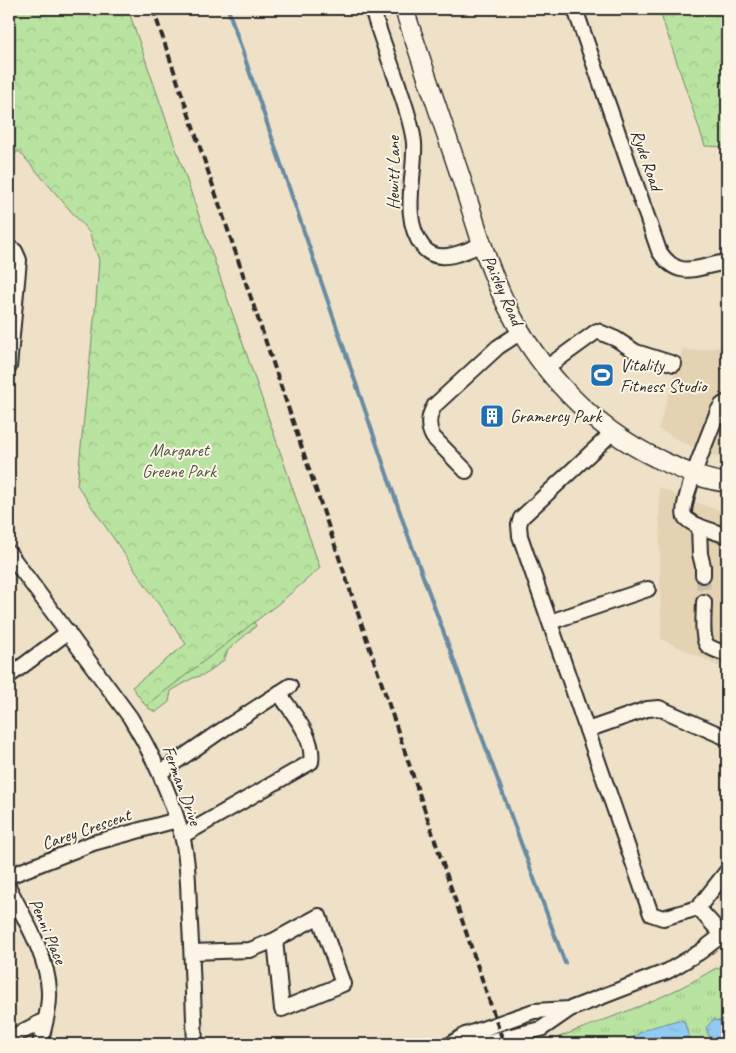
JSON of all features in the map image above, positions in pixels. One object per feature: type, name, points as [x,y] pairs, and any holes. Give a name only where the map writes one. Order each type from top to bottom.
[{"type":"main road","name":"Paisley Road","points":[[404,9],[483,244],[507,305],[521,332],[546,368],[578,403],[612,433],[676,467],[724,485]]},
{"type":"street","name":"Hewitt Lane","points":[[372,9],[411,126],[414,156],[410,200],[416,235],[423,247],[433,254],[443,256],[455,254],[483,244]]},
{"type":"street","name":"Ryde Road","points":[[575,9],[659,251],[665,261],[676,268],[688,271],[727,262]]},
{"type":"street","points":[[9,248],[15,251],[19,260],[19,274],[12,288],[9,367]]},
{"type":"street","points":[[546,368],[597,331],[616,339],[636,352],[674,364]]},
{"type":"street","points":[[466,471],[433,438],[429,422],[431,412],[435,405],[498,347],[521,332]]},
{"type":"street","points":[[727,402],[718,411],[684,502],[683,513],[686,519],[699,526],[727,536]]},
{"type":"street","points":[[612,433],[521,518],[519,525],[520,536],[651,914],[663,918],[698,908],[727,871]]},
{"type":"street","points":[[699,526],[700,554],[704,566],[704,575]]},
{"type":"street","name":"Ferman Drive","points":[[9,553],[130,718],[148,745],[161,772],[182,836],[187,875],[195,1044]]},
{"type":"street","points":[[550,622],[648,589]]},
{"type":"street","points":[[704,602],[706,643],[708,646],[727,654]]},
{"type":"street","points":[[9,676],[68,632]]},
{"type":"street","points":[[161,772],[285,689],[308,738],[312,751],[311,762],[182,836]]},
{"type":"street","points":[[587,730],[648,709],[659,708],[727,738]]},
{"type":"street","name":"Carey Crescent","points":[[9,876],[93,843],[177,820]]},
{"type":"street","name":"Penni Place","points":[[9,888],[44,963],[49,993],[40,1044]]},
{"type":"street","points":[[478,1044],[541,1029],[570,1009],[668,971],[700,952],[726,932],[698,908]]},
{"type":"street","points":[[192,952],[250,950],[275,940],[319,916],[343,984],[282,1009],[275,940]]},
{"type":"street","points":[[451,1044],[465,1035],[534,1011],[570,1009]]},
{"type":"street","points":[[9,1044],[14,1036],[45,1020]]},
{"type":"shaded area","points":[[727,346],[727,461],[684,443],[658,429],[683,348],[692,351]]},
{"type":"shaded area","points":[[659,487],[678,496],[727,513],[727,670],[661,639]]},
{"type":"green space","name":"Margaret Greene Park","points":[[9,9],[128,9],[320,568],[283,600],[146,706],[132,687],[186,644],[77,485],[99,260],[89,232],[19,151],[9,159]]},
{"type":"green space","points":[[659,9],[727,9],[727,147],[705,146]]},
{"type":"green space","points":[[252,618],[256,626],[228,650],[224,660],[206,674],[193,678],[171,691],[169,702],[156,712],[148,708],[148,687]]},
{"type":"green space","points":[[716,968],[727,971],[727,1022],[713,1020],[719,1042],[727,1044],[691,1044],[684,1021],[623,1044],[562,1044],[559,1037],[659,998]]},
{"type":"water","points":[[678,1020],[684,1021],[691,1044],[623,1044],[646,1029]]},
{"type":"water","points":[[713,1020],[727,1022],[727,1044],[709,1036],[706,1028]]},
{"type":"waterway","points":[[228,9],[406,530],[565,963]]},
{"type":"tunnel","points":[[703,575],[704,602]]},
{"type":"railway","points":[[153,9],[504,1044]]},
{"type":"place","name":"Vitality Fitness Studio","points":[[602,375]]},
{"type":"place","name":"Gramercy Park","points":[[492,416]]}]
